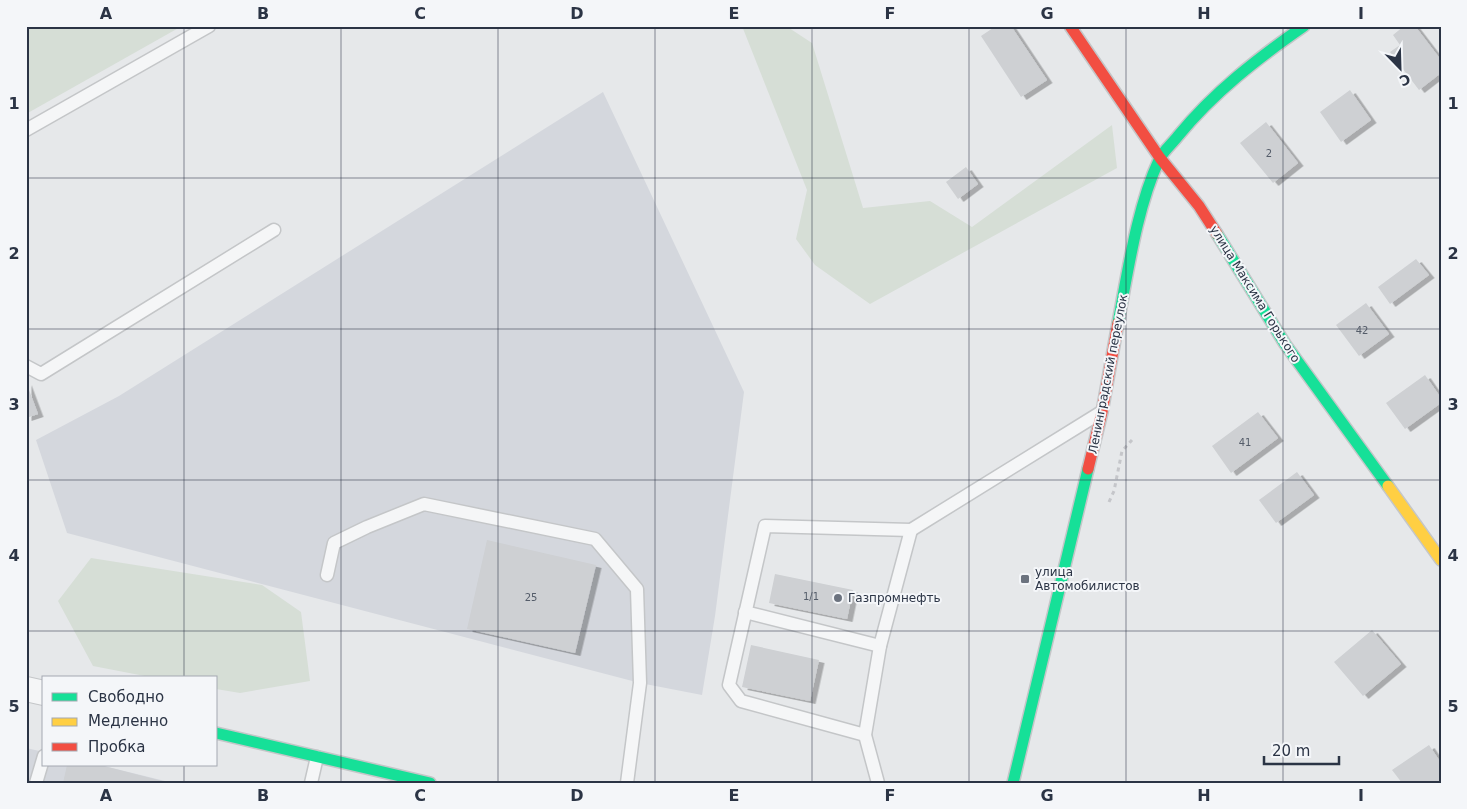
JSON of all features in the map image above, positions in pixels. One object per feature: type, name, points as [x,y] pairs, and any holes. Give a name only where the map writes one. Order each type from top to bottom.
[{"type":"street","name":"улица Максима Горького","points":[[1070,26],[1160,158],[1199,206],[1285,344],[1441,560]]},
{"type":"street","name":"Ленинградский переулок","points":[[1013,783],[1102,412],[1126,280],[1145,195],[1160,158],[1191,120],[1220,91],[1258,58],[1304,26]]},
{"type":"street","points":[[26,689],[42,693]]},
{"type":"street","points":[[218,733],[430,783]]},
{"type":"lane","points":[[26,130],[209,26]]},
{"type":"lane","points":[[26,366],[41,374],[274,230]]},
{"type":"lane","points":[[865,735],[741,701],[729,685],[765,526],[911,530],[1102,412]]},
{"type":"lane","points":[[327,575],[334,544],[367,527],[424,504],[595,539],[637,589],[640,683],[627,783]]},
{"type":"lane","points":[[878,783],[865,735],[880,646],[911,530]]},
{"type":"lane","points":[[745,612],[880,646]]},
{"type":"lane","points":[[311,783],[317,756]]},
{"type":"lane","points":[[36,783],[42,763]]},
{"type":"path","points":[[1107,508],[1114,491],[1122,451],[1132,440]]},
{"type":"shaded area","points":[[26,26],[182,26],[26,114]]},
{"type":"shaded area","points":[[742,26],[786,26],[812,43],[863,208],[930,201],[972,227],[1112,125],[1117,168],[870,304],[815,265],[796,239],[807,190]]},
{"type":"shaded area","points":[[603,92],[744,392],[715,616],[702,695],[640,683],[67,533],[36,440],[119,396]]},
{"type":"shaded area","points":[[91,558],[262,585],[301,612],[310,681],[240,693],[218,689],[218,676],[145,676],[93,666],[58,601]]},
{"type":"shaded area","points":[[26,748],[42,752],[42,766],[104,766],[173,783],[26,783]]},
{"type":"building","points":[[996,26],[1011,26],[1047,80],[1021,97],[981,36]]},
{"type":"building","points":[[1404,26],[1415,26],[1441,60],[1441,73],[1419,90],[1390,52],[1400,45],[1393,35]]},
{"type":"building","points":[[1350,90],[1371,120],[1341,142],[1320,112]]},
{"type":"building","points":[[1266,122],[1298,163],[1273,183],[1240,143]]},
{"type":"building","points":[[966,167],[978,184],[958,199],[946,182]]},
{"type":"building","points":[[1416,259],[1429,275],[1390,304],[1378,287]]},
{"type":"building","points":[[1366,303],[1389,334],[1359,356],[1336,325]]},
{"type":"building","points":[[1425,375],[1441,398],[1441,403],[1405,429],[1386,403]]},
{"type":"building","points":[[26,382],[38,414],[26,418]]},
{"type":"building","points":[[1258,412],[1278,438],[1231,473],[1212,446]]},
{"type":"building","points":[[1297,472],[1314,495],[1276,523],[1259,500]]},
{"type":"building","points":[[487,540],[596,565],[575,653],[467,629]]},
{"type":"building","points":[[775,574],[853,590],[847,619],[769,603]]},
{"type":"building","points":[[1372,630],[1401,664],[1363,696],[1334,662]]},
{"type":"building","points":[[751,645],[819,660],[810,701],[742,687]]},
{"type":"building","points":[[1429,745],[1441,763],[1441,783],[1402,783],[1392,770]]},
{"type":"building","points":[[67,766],[104,766],[170,783],[63,783]]},
{"type":"traffic: fast","points":[[1118,323],[1139,219],[1151,178],[1161,157],[1192,120],[1222,90],[1253,63],[1304,26]]},
{"type":"traffic: fast","points":[[1217,234],[1285,344],[1388,486]]},
{"type":"traffic: fast","points":[[1013,783],[1088,469]]},
{"type":"traffic: fast","points":[[218,733],[430,783]]},
{"type":"traffic: slow","points":[[1388,486],[1441,560]]},
{"type":"traffic: jam","points":[[1070,26],[1160,158],[1199,206],[1217,234]]},
{"type":"traffic: jam","points":[[1088,469],[1102,412],[1118,323]]},
{"type":"place","name":"улица Автомобилистов","points":[[1025,579]]},
{"type":"place","name":"Газпромнефть","points":[[838,598]]}]
